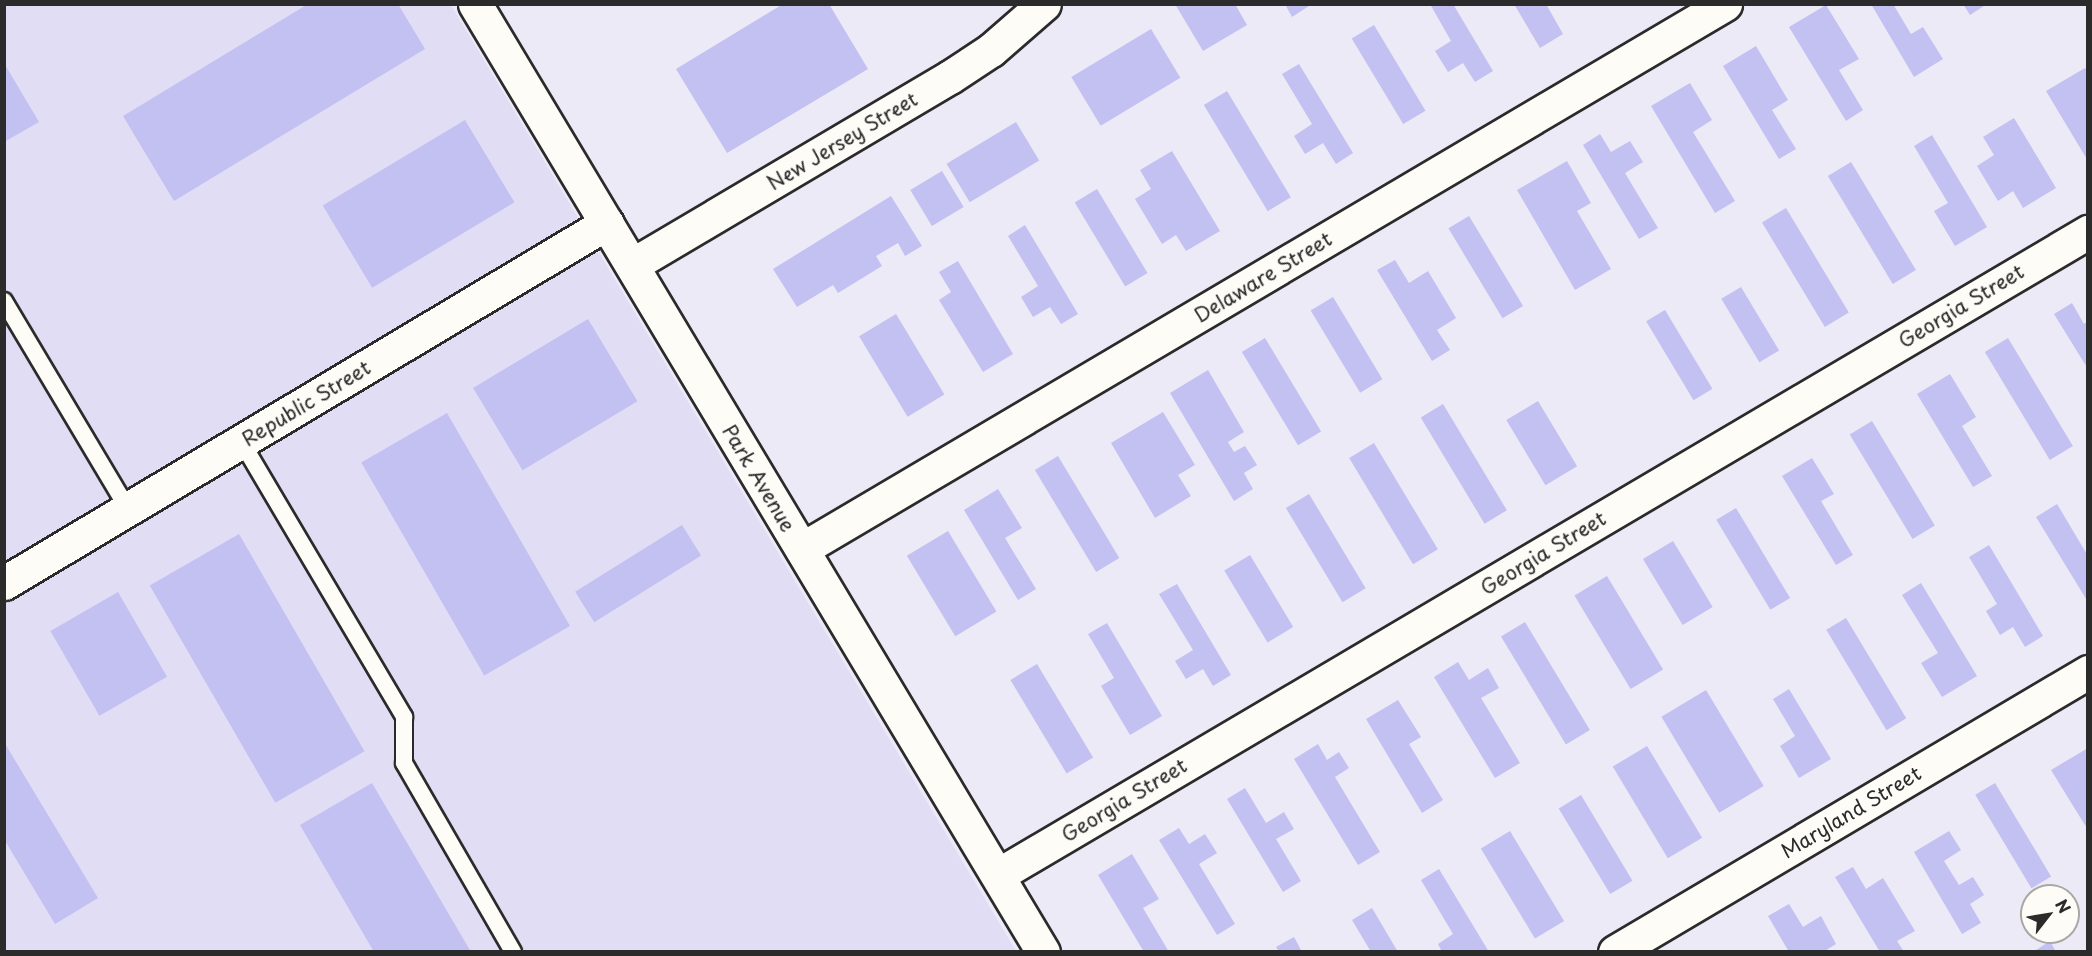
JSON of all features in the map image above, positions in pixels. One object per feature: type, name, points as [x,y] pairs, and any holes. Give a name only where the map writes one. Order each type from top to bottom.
[{"type":"street","name":"Park Avenue","points":[[475,4],[1043,951]]},
{"type":"street","name":"New Jersey Street","points":[[632,265],[950,77],[991,50],[1044,4]]},
{"type":"street","name":"Delaware Street","points":[[802,549],[1725,4]]},
{"type":"street","name":"Republic Street","points":[[4,583],[607,223]]},
{"type":"street","name":"Georgia Street","points":[[998,875],[2088,232]]},
{"type":"street","name":"Maryland Street","points":[[1615,951],[2088,672]]},
{"type":"lane","points":[[4,301],[128,509]]},
{"type":"lane","points":[[241,441],[404,717],[404,763],[513,951]]},
{"type":"shaded area","points":[[5,5],[451,5],[1016,951],[5,952]]},
{"type":"building","points":[[308,4],[398,4],[425,49],[174,201],[123,116]]},
{"type":"building","points":[[783,4],[829,4],[868,69],[727,153],[676,69]]},
{"type":"building","points":[[1175,4],[1235,4],[1247,25],[1203,51]]},
{"type":"building","points":[[1285,4],[1312,4],[1292,17]]},
{"type":"building","points":[[1430,4],[1453,4],[1493,71],[1475,82],[1463,63],[1448,72],[1435,51],[1451,41]]},
{"type":"building","points":[[1514,4],[1546,4],[1563,34],[1540,48]]},
{"type":"building","points":[[1871,4],[1893,4],[1911,34],[1923,27],[1943,59],[1914,77]]},
{"type":"building","points":[[1963,4],[1987,4],[1970,15]]},
{"type":"building","points":[[1826,5],[1859,59],[1839,70],[1863,110],[1846,121],[1789,27]]},
{"type":"building","points":[[1374,25],[1426,111],[1403,124],[1352,38]]},
{"type":"building","points":[[1151,29],[1180,78],[1101,126],[1071,77]]},
{"type":"building","points":[[1756,46],[1788,100],[1772,110],[1796,149],[1779,159],[1723,66]]},
{"type":"building","points":[[4,63],[39,122],[4,142]]},
{"type":"building","points":[[1299,64],[1353,153],[1336,164],[1323,143],[1305,154],[1294,136],[1312,124],[1282,74]]},
{"type":"building","points":[[2085,68],[2088,72],[2088,161],[2046,91]]},
{"type":"building","points":[[1690,83],[1712,120],[1693,132],[1735,201],[1715,213],[1651,106]]},
{"type":"building","points":[[1227,91],[1291,197],[1268,211],[1204,105]]},
{"type":"building","points":[[2014,118],[2056,188],[2023,208],[2013,191],[1998,201],[1977,166],[1994,155],[1983,137]]},
{"type":"building","points":[[465,120],[514,202],[372,288],[323,205]]},
{"type":"building","points":[[1016,122],[1039,161],[970,202],[947,164]]},
{"type":"building","points":[[1600,134],[1611,152],[1630,141],[1643,162],[1625,173],[1658,228],[1639,239],[1583,145]]},
{"type":"building","points":[[1932,135],[1987,227],[1955,246],[1934,211],[1948,203],[1914,146]]},
{"type":"building","points":[[1172,151],[1220,231],[1186,251],[1176,235],[1162,244],[1135,199],[1151,189],[1140,170]]},
{"type":"building","points":[[1567,161],[1591,203],[1577,211],[1611,269],[1575,290],[1517,190]]},
{"type":"building","points":[[1851,162],[1916,270],[1893,284],[1828,176]]},
{"type":"building","points":[[942,171],[964,207],[932,226],[910,190]]},
{"type":"building","points":[[1097,189],[1147,273],[1125,286],[1075,202]]},
{"type":"building","points":[[891,196],[922,246],[905,256],[898,243],[876,256],[882,266],[838,293],[833,285],[797,307],[773,269]]},
{"type":"building","points":[[1786,208],[1849,313],[1825,327],[1762,222]]},
{"type":"building","points":[[1469,216],[1523,306],[1503,318],[1448,228]]},
{"type":"building","points":[[1025,225],[1078,314],[1061,324],[1050,307],[1033,317],[1021,297],[1038,286],[1008,236]]},
{"type":"building","points":[[1395,260],[1409,283],[1428,271],[1456,318],[1437,330],[1450,350],[1432,361],[1377,270]]},
{"type":"building","points":[[958,261],[1013,354],[983,372],[939,300],[951,292],[939,272]]},
{"type":"building","points":[[1741,287],[1779,350],[1759,362],[1721,299]]},
{"type":"building","points":[[1333,297],[1382,379],[1360,393],[1311,310]]},
{"type":"building","points":[[2072,303],[2084,324],[2088,321],[2088,369],[2054,314]]},
{"type":"building","points":[[1665,310],[1712,389],[1694,400],[1646,321]]},
{"type":"building","points":[[896,314],[944,395],[908,417],[859,336]]},
{"type":"building","points":[[588,319],[637,401],[523,470],[473,388]]},
{"type":"building","points":[[1265,338],[1321,431],[1298,445],[1242,352]]},
{"type":"building","points":[[2008,338],[2073,446],[2050,460],[1985,352]]},
{"type":"building","points":[[1208,370],[1244,432],[1228,442],[1234,452],[1245,446],[1257,465],[1244,473],[1253,489],[1234,501],[1170,393]]},
{"type":"building","points":[[1950,374],[1976,417],[1962,426],[1992,476],[1973,487],[1917,394]]},
{"type":"building","points":[[1538,401],[1577,466],[1545,485],[1506,420]]},
{"type":"building","points":[[1443,404],[1507,510],[1485,524],[1421,417]]},
{"type":"building","points":[[1163,412],[1195,465],[1178,475],[1191,496],[1155,518],[1111,443]]},
{"type":"building","points":[[447,413],[570,626],[484,676],[361,463]]},
{"type":"building","points":[[1872,421],[1935,526],[1913,539],[1850,434]]},
{"type":"building","points":[[1374,443],[1438,549],[1413,564],[1349,458]]},
{"type":"building","points":[[1058,456],[1119,558],[1096,572],[1035,470]]},
{"type":"building","points":[[1812,458],[1834,494],[1821,501],[1853,555],[1836,565],[1782,476]]},
{"type":"building","points":[[998,489],[1022,528],[1005,538],[1036,589],[1018,600],[964,510]]},
{"type":"building","points":[[1309,494],[1366,588],[1343,602],[1286,508]]},
{"type":"building","points":[[2057,504],[2088,556],[2088,602],[2036,517]]},
{"type":"building","points":[[1736,508],[1790,598],[1770,610],[1716,520]]},
{"type":"building","points":[[682,525],[701,556],[594,622],[575,592]]},
{"type":"building","points":[[948,531],[996,612],[955,636],[907,556]]},
{"type":"building","points":[[239,534],[364,751],[275,803],[150,586]]},
{"type":"building","points":[[1673,541],[1713,607],[1683,625],[1643,559]]},
{"type":"building","points":[[1989,545],[2043,636],[2025,647],[2013,627],[2000,635],[1986,611],[1997,604],[1969,557]]},
{"type":"building","points":[[1250,555],[1293,627],[1268,642],[1224,570]]},
{"type":"building","points":[[1607,576],[1663,669],[1631,689],[1574,596]]},
{"type":"building","points":[[1921,583],[1977,676],[1942,697],[1921,663],[1938,653],[1902,595]]},
{"type":"building","points":[[1177,584],[1231,675],[1213,686],[1203,669],[1186,679],[1175,661],[1193,650],[1159,594]]},
{"type":"building","points":[[118,592],[167,677],[99,716],[50,631]]},
{"type":"building","points":[[1846,618],[1906,718],[1887,730],[1826,630]]},
{"type":"building","points":[[1525,622],[1590,730],[1566,744],[1501,636]]},
{"type":"building","points":[[1107,623],[1162,716],[1130,735],[1101,686],[1114,678],[1088,634]]},
{"type":"building","points":[[1458,662],[1469,680],[1488,668],[1499,688],[1481,698],[1520,763],[1495,778],[1434,677]]},
{"type":"building","points":[[1037,664],[1093,757],[1067,773],[1010,680]]},
{"type":"building","points":[[1789,689],[1831,759],[1799,778],[1780,746],[1795,736],[1773,699]]},
{"type":"building","points":[[1706,690],[1764,786],[1719,813],[1661,717]]},
{"type":"building","points":[[1398,700],[1421,737],[1409,744],[1443,800],[1422,813],[1366,719]]},
{"type":"building","points":[[4,742],[98,898],[55,924],[4,839]]},
{"type":"building","points":[[1318,744],[1327,760],[1339,752],[1349,768],[1335,777],[1380,852],[1358,865],[1294,759]]},
{"type":"building","points":[[1647,746],[1702,838],[1668,858],[1613,767]]},
{"type":"building","points":[[2088,748],[2088,830],[2051,770]]},
{"type":"building","points":[[372,783],[471,952],[374,952],[300,825]]},
{"type":"building","points":[[1995,783],[2051,876],[2039,884],[2029,884],[1975,795]]},
{"type":"building","points":[[1245,788],[1266,823],[1284,812],[1294,829],[1276,839],[1301,881],[1283,892],[1227,799]]},
{"type":"building","points":[[1581,795],[1633,881],[1610,894],[1559,808]]},
{"type":"building","points":[[1179,828],[1189,844],[1205,834],[1217,853],[1199,864],[1235,924],[1217,935],[1159,840]]},
{"type":"building","points":[[1510,831],[1564,921],[1535,939],[1481,849]]},
{"type":"building","points":[[1949,831],[1961,850],[1944,861],[1959,885],[1973,877],[1984,895],[1970,904],[1981,923],[1962,934],[1914,852]]},
{"type":"building","points":[[1132,854],[1159,899],[1143,908],[1169,952],[1144,952],[1098,875]]},
{"type":"building","points":[[1853,867],[1866,889],[1883,878],[1915,931],[1897,941],[1904,952],[1880,952],[1835,877]]},
{"type":"building","points":[[1439,869],[1489,952],[1442,952],[1438,944],[1453,934],[1421,880]]},
{"type":"building","points":[[1789,904],[1803,927],[1821,916],[1836,944],[1823,952],[1789,952],[1768,916]]},
{"type":"building","points":[[1372,908],[1398,952],[1371,952],[1352,920]]},
{"type":"building","points":[[1294,937],[1302,952],[1279,952],[1276,947]]},
{"type":"building","points":[[2045,944],[2052,944],[2056,952],[2033,952]]}]
